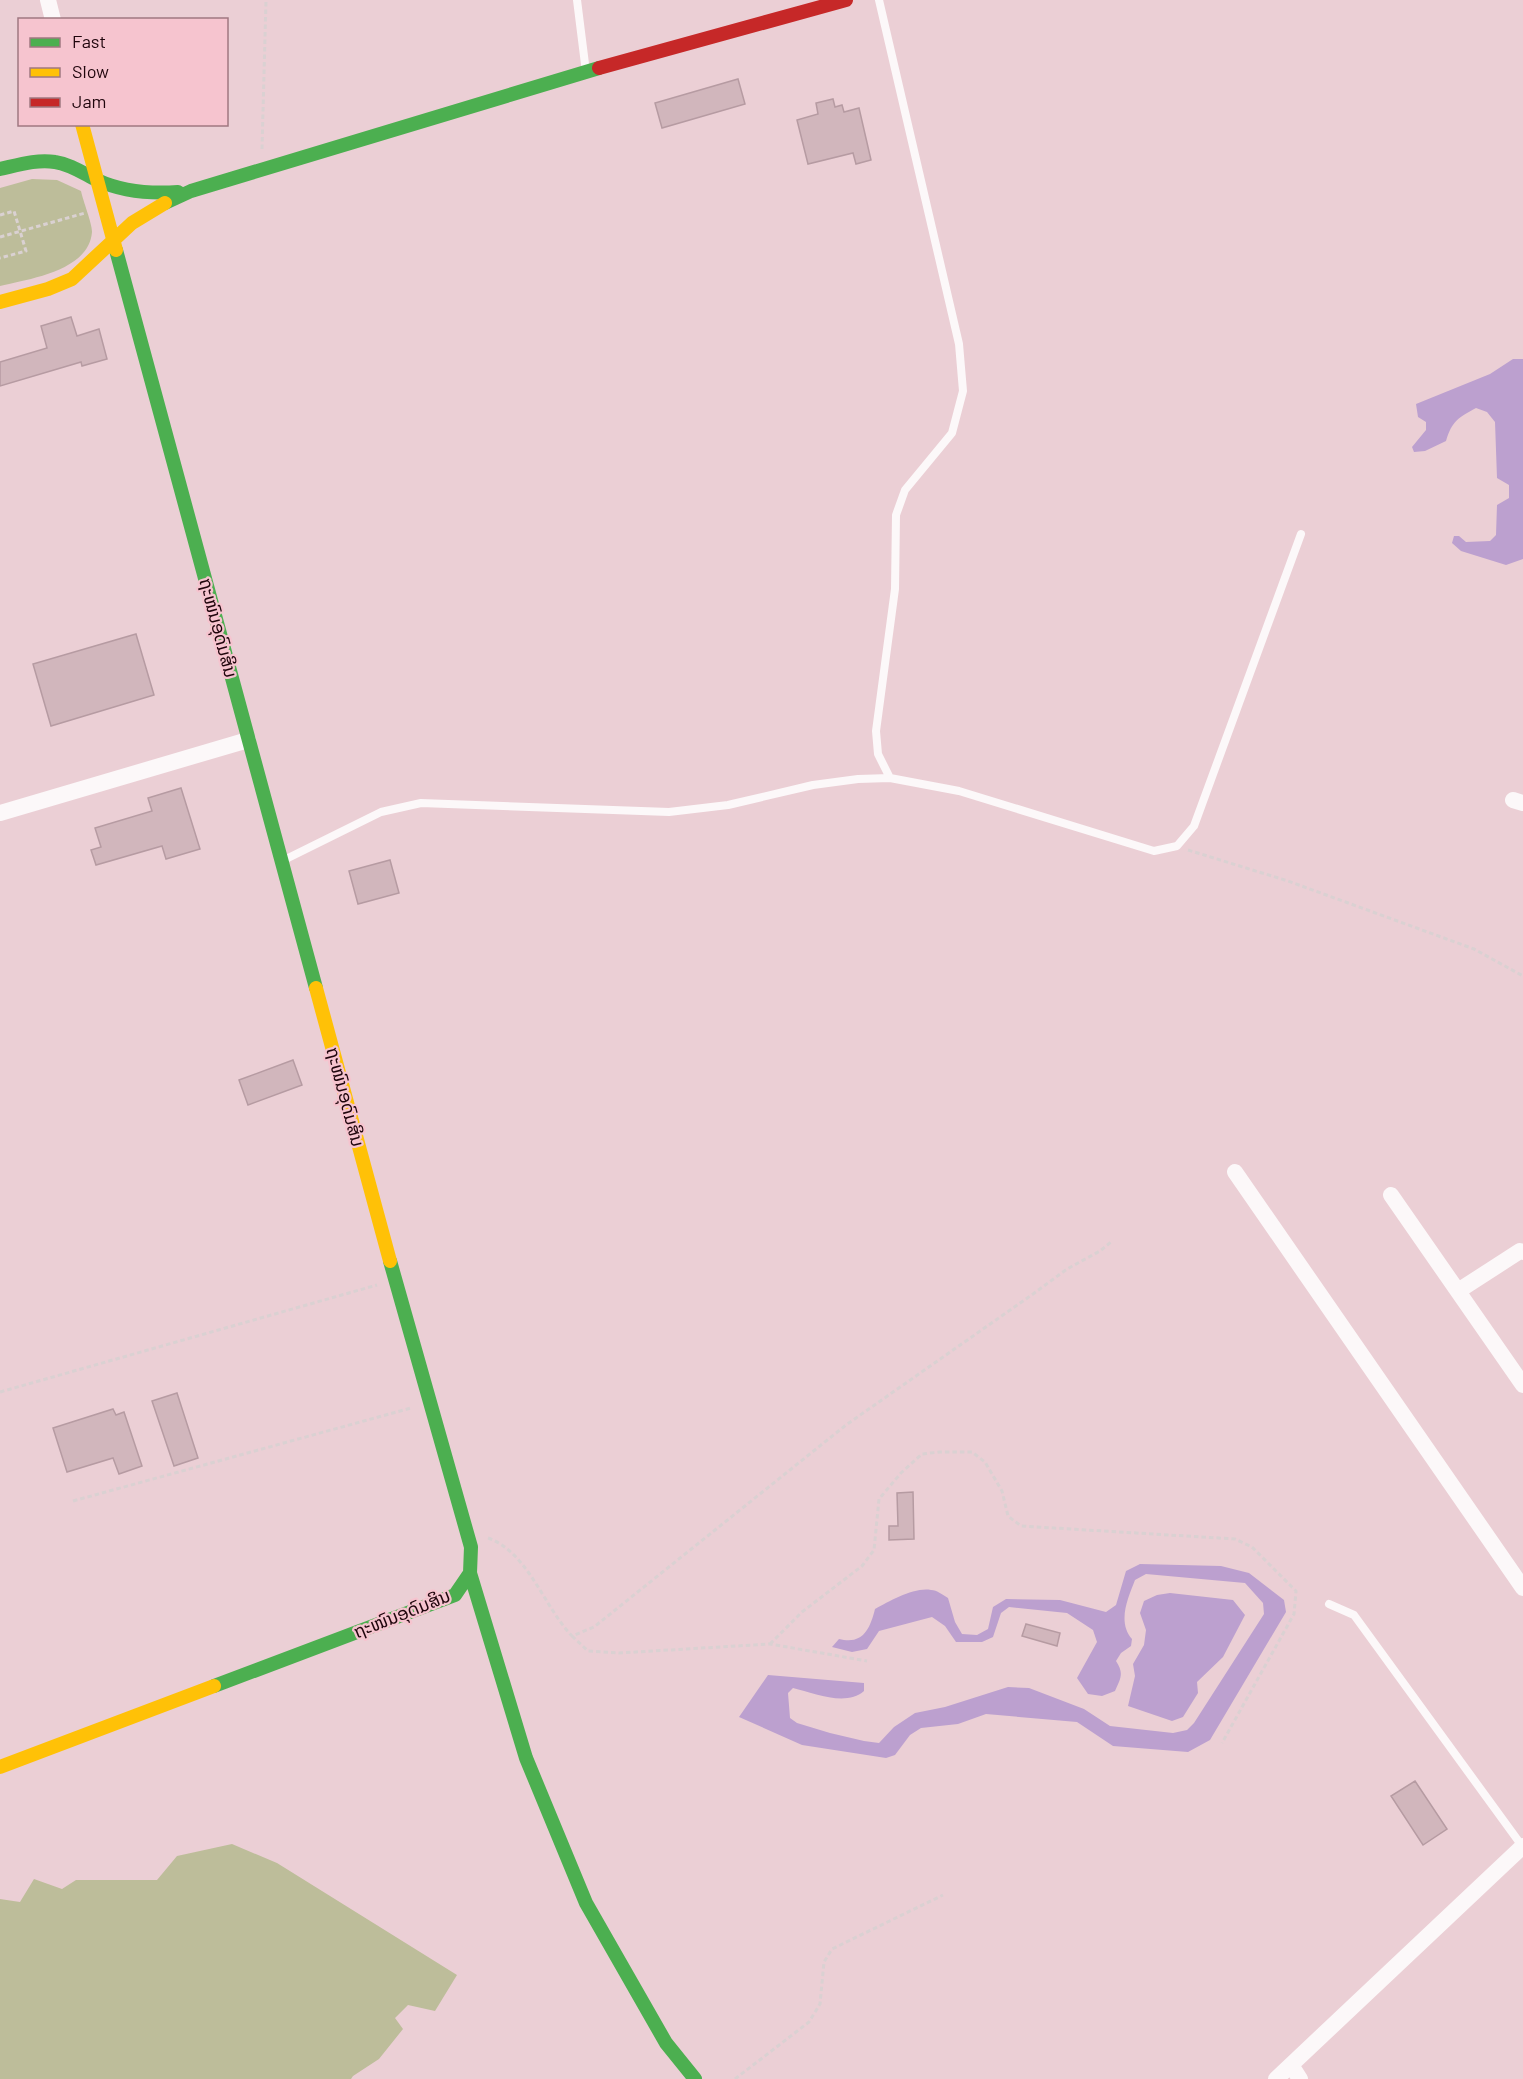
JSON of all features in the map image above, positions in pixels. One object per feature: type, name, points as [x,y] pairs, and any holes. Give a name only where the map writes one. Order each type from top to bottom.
[{"type":"street","points":[[48,0],[52,18]]},
{"type":"street","points":[[0,302],[48,289],[72,279],[132,223],[157,207],[191,191],[586,72],[846,0]]},
{"type":"street","name":"ຖະໜົນອຸດົມສິນ","points":[[0,1767],[455,1595],[470,1573],[471,1547],[467,1531],[395,1280],[83,126]]},
{"type":"street","points":[[0,169],[29,163],[54,162],[73,166],[97,181],[123,191],[154,195],[191,191]]},
{"type":"street","points":[[0,813],[248,740]]},
{"type":"street","points":[[1235,1172],[1523,1588]]},
{"type":"street","points":[[1391,1195],[1523,1385]]},
{"type":"street","points":[[1458,1291],[1520,1251],[1523,1252]]},
{"type":"street","points":[[470,1573],[526,1758],[586,1903],[666,2043],[695,2079]]},
{"type":"street","points":[[1276,2079],[1296,2072],[1523,1846]]},
{"type":"lane","points":[[577,0],[586,72]]},
{"type":"lane","points":[[879,0],[958,344],[963,391],[952,433],[905,490],[896,515],[895,589],[876,731],[878,754],[890,778]]},
{"type":"lane","points":[[281,861],[381,812],[421,803],[669,812],[728,805],[813,785],[858,779],[890,778],[959,791],[1154,851],[1177,846],[1194,826],[1301,534]]},
{"type":"lane","points":[[1329,1604],[1354,1616],[1523,1846]]},
{"type":"path","points":[[261,169],[266,0]]},
{"type":"path","points":[[0,237],[105,208]]},
{"type":"path","points":[[0,215],[15,211],[26,251],[0,258]]},
{"type":"path","points":[[1177,846],[1288,881],[1474,949],[1523,976]]},
{"type":"path","points":[[572,1636],[594,1627],[846,1425],[1067,1269],[1100,1251],[1111,1242]]},
{"type":"path","points":[[0,1392],[395,1280]]},
{"type":"path","points":[[74,1501],[430,1402]]},
{"type":"path","points":[[770,1644],[802,1612],[862,1566],[874,1550],[879,1499],[901,1473],[922,1454],[972,1452],[985,1462],[1002,1491],[1008,1516],[1021,1526],[1235,1539],[1252,1547],[1296,1591],[1294,1614],[1222,1743]]},
{"type":"path","points":[[467,1531],[499,1542],[525,1567],[560,1623],[588,1651],[619,1653],[770,1644],[867,1661]]},
{"type":"path","points":[[735,2079],[809,2022],[820,2004],[824,1962],[832,1949],[943,1895]]},
{"type":"green space","points":[[32,179],[57,180],[81,191],[92,232],[88,245],[80,256],[69,264],[41,276],[0,286],[0,188]]},
{"type":"green space","points":[[232,1844],[277,1863],[457,1975],[435,2011],[408,2005],[395,2018],[403,2029],[379,2059],[351,2079],[0,2079],[0,1899],[20,1902],[34,1879],[62,1889],[76,1880],[157,1880],[177,1856]]},
{"type":"shaded area","points":[[1513,359],[1523,359],[1523,559],[1506,565],[1461,551],[1452,543],[1454,536],[1459,536],[1466,542],[1490,541],[1496,535],[1497,505],[1509,498],[1509,485],[1497,478],[1495,422],[1487,412],[1476,408],[1456,421],[1446,441],[1425,451],[1414,452],[1412,447],[1426,430],[1426,422],[1418,417],[1416,404],[1490,374]]},
{"type":"shaded area","points":[[1140,1564],[1221,1566],[1249,1573],[1284,1600],[1286,1612],[1210,1740],[1188,1752],[1113,1746],[1077,1722],[986,1714],[958,1724],[921,1728],[910,1735],[895,1755],[886,1758],[802,1745],[739,1717],[768,1675],[864,1683],[864,1691],[848,1698],[830,1697],[793,1688],[788,1693],[790,1718],[797,1723],[830,1733],[879,1743],[894,1727],[915,1713],[945,1707],[1008,1687],[1029,1688],[1084,1709],[1110,1726],[1173,1733],[1187,1730],[1194,1723],[1264,1614],[1263,1603],[1245,1583],[1146,1574],[1135,1580],[1125,1610],[1125,1625],[1132,1639],[1131,1646],[1121,1653],[1116,1661],[1121,1676],[1115,1691],[1102,1696],[1088,1694],[1077,1678],[1097,1642],[1093,1630],[1067,1613],[1009,1607],[1001,1613],[993,1637],[982,1642],[956,1642],[945,1626],[932,1617],[879,1631],[867,1649],[852,1652],[832,1647],[839,1639],[854,1640],[864,1634],[871,1623],[875,1609],[902,1595],[924,1590],[935,1591],[948,1598],[955,1622],[962,1634],[977,1635],[988,1629],[993,1607],[1006,1599],[1060,1600],[1106,1612],[1116,1605],[1126,1571]]},
{"type":"shaded area","points":[[1170,1593],[1233,1600],[1245,1615],[1223,1657],[1197,1682],[1198,1693],[1183,1717],[1172,1721],[1128,1706],[1135,1676],[1133,1664],[1144,1645],[1146,1630],[1140,1613],[1144,1601],[1157,1595]]},
{"type":"building","points":[[738,79],[745,104],[662,128],[655,103]]},
{"type":"building","points":[[833,99],[835,107],[842,105],[844,112],[859,108],[871,160],[856,164],[853,153],[808,164],[797,120],[818,114],[816,103]]},
{"type":"building","points":[[71,317],[77,336],[99,329],[107,359],[82,366],[81,362],[0,386],[0,362],[47,348],[41,326]]},
{"type":"building","points":[[136,634],[154,695],[51,726],[33,664]]},
{"type":"building","points":[[181,788],[200,849],[166,859],[162,846],[96,865],[91,850],[101,847],[95,828],[152,811],[148,798]]},
{"type":"building","points":[[390,860],[399,893],[358,904],[349,871]]},
{"type":"building","points":[[293,1060],[302,1085],[248,1105],[239,1080]]},
{"type":"building","points":[[177,1393],[198,1458],[174,1466],[152,1401]]},
{"type":"building","points":[[113,1409],[116,1415],[124,1412],[142,1466],[119,1474],[113,1458],[67,1472],[53,1428]]},
{"type":"building","points":[[913,1492],[914,1539],[889,1540],[889,1526],[898,1526],[897,1493]]},
{"type":"building","points":[[1026,1624],[1060,1633],[1057,1646],[1022,1636]]},
{"type":"building","points":[[1415,1781],[1447,1829],[1423,1845],[1391,1796]]},
{"type":"traffic: fast","points":[[165,203],[191,191],[599,68]]},
{"type":"traffic: fast","points":[[0,169],[48,161],[61,163],[97,180],[127,190],[157,193],[178,192]]},
{"type":"traffic: fast","points":[[116,250],[316,988]]},
{"type":"traffic: fast","points":[[214,1686],[455,1595],[470,1573],[471,1547],[390,1261]]},
{"type":"traffic: fast","points":[[470,1573],[526,1758],[586,1903],[666,2043],[695,2079]]},
{"type":"traffic: slow","points":[[83,126],[116,250]]},
{"type":"traffic: slow","points":[[0,302],[48,289],[72,279],[132,223],[165,203]]},
{"type":"traffic: slow","points":[[316,988],[390,1261]]},
{"type":"traffic: slow","points":[[0,1767],[214,1686]]},
{"type":"traffic: jam","points":[[599,68],[846,0]]}]
